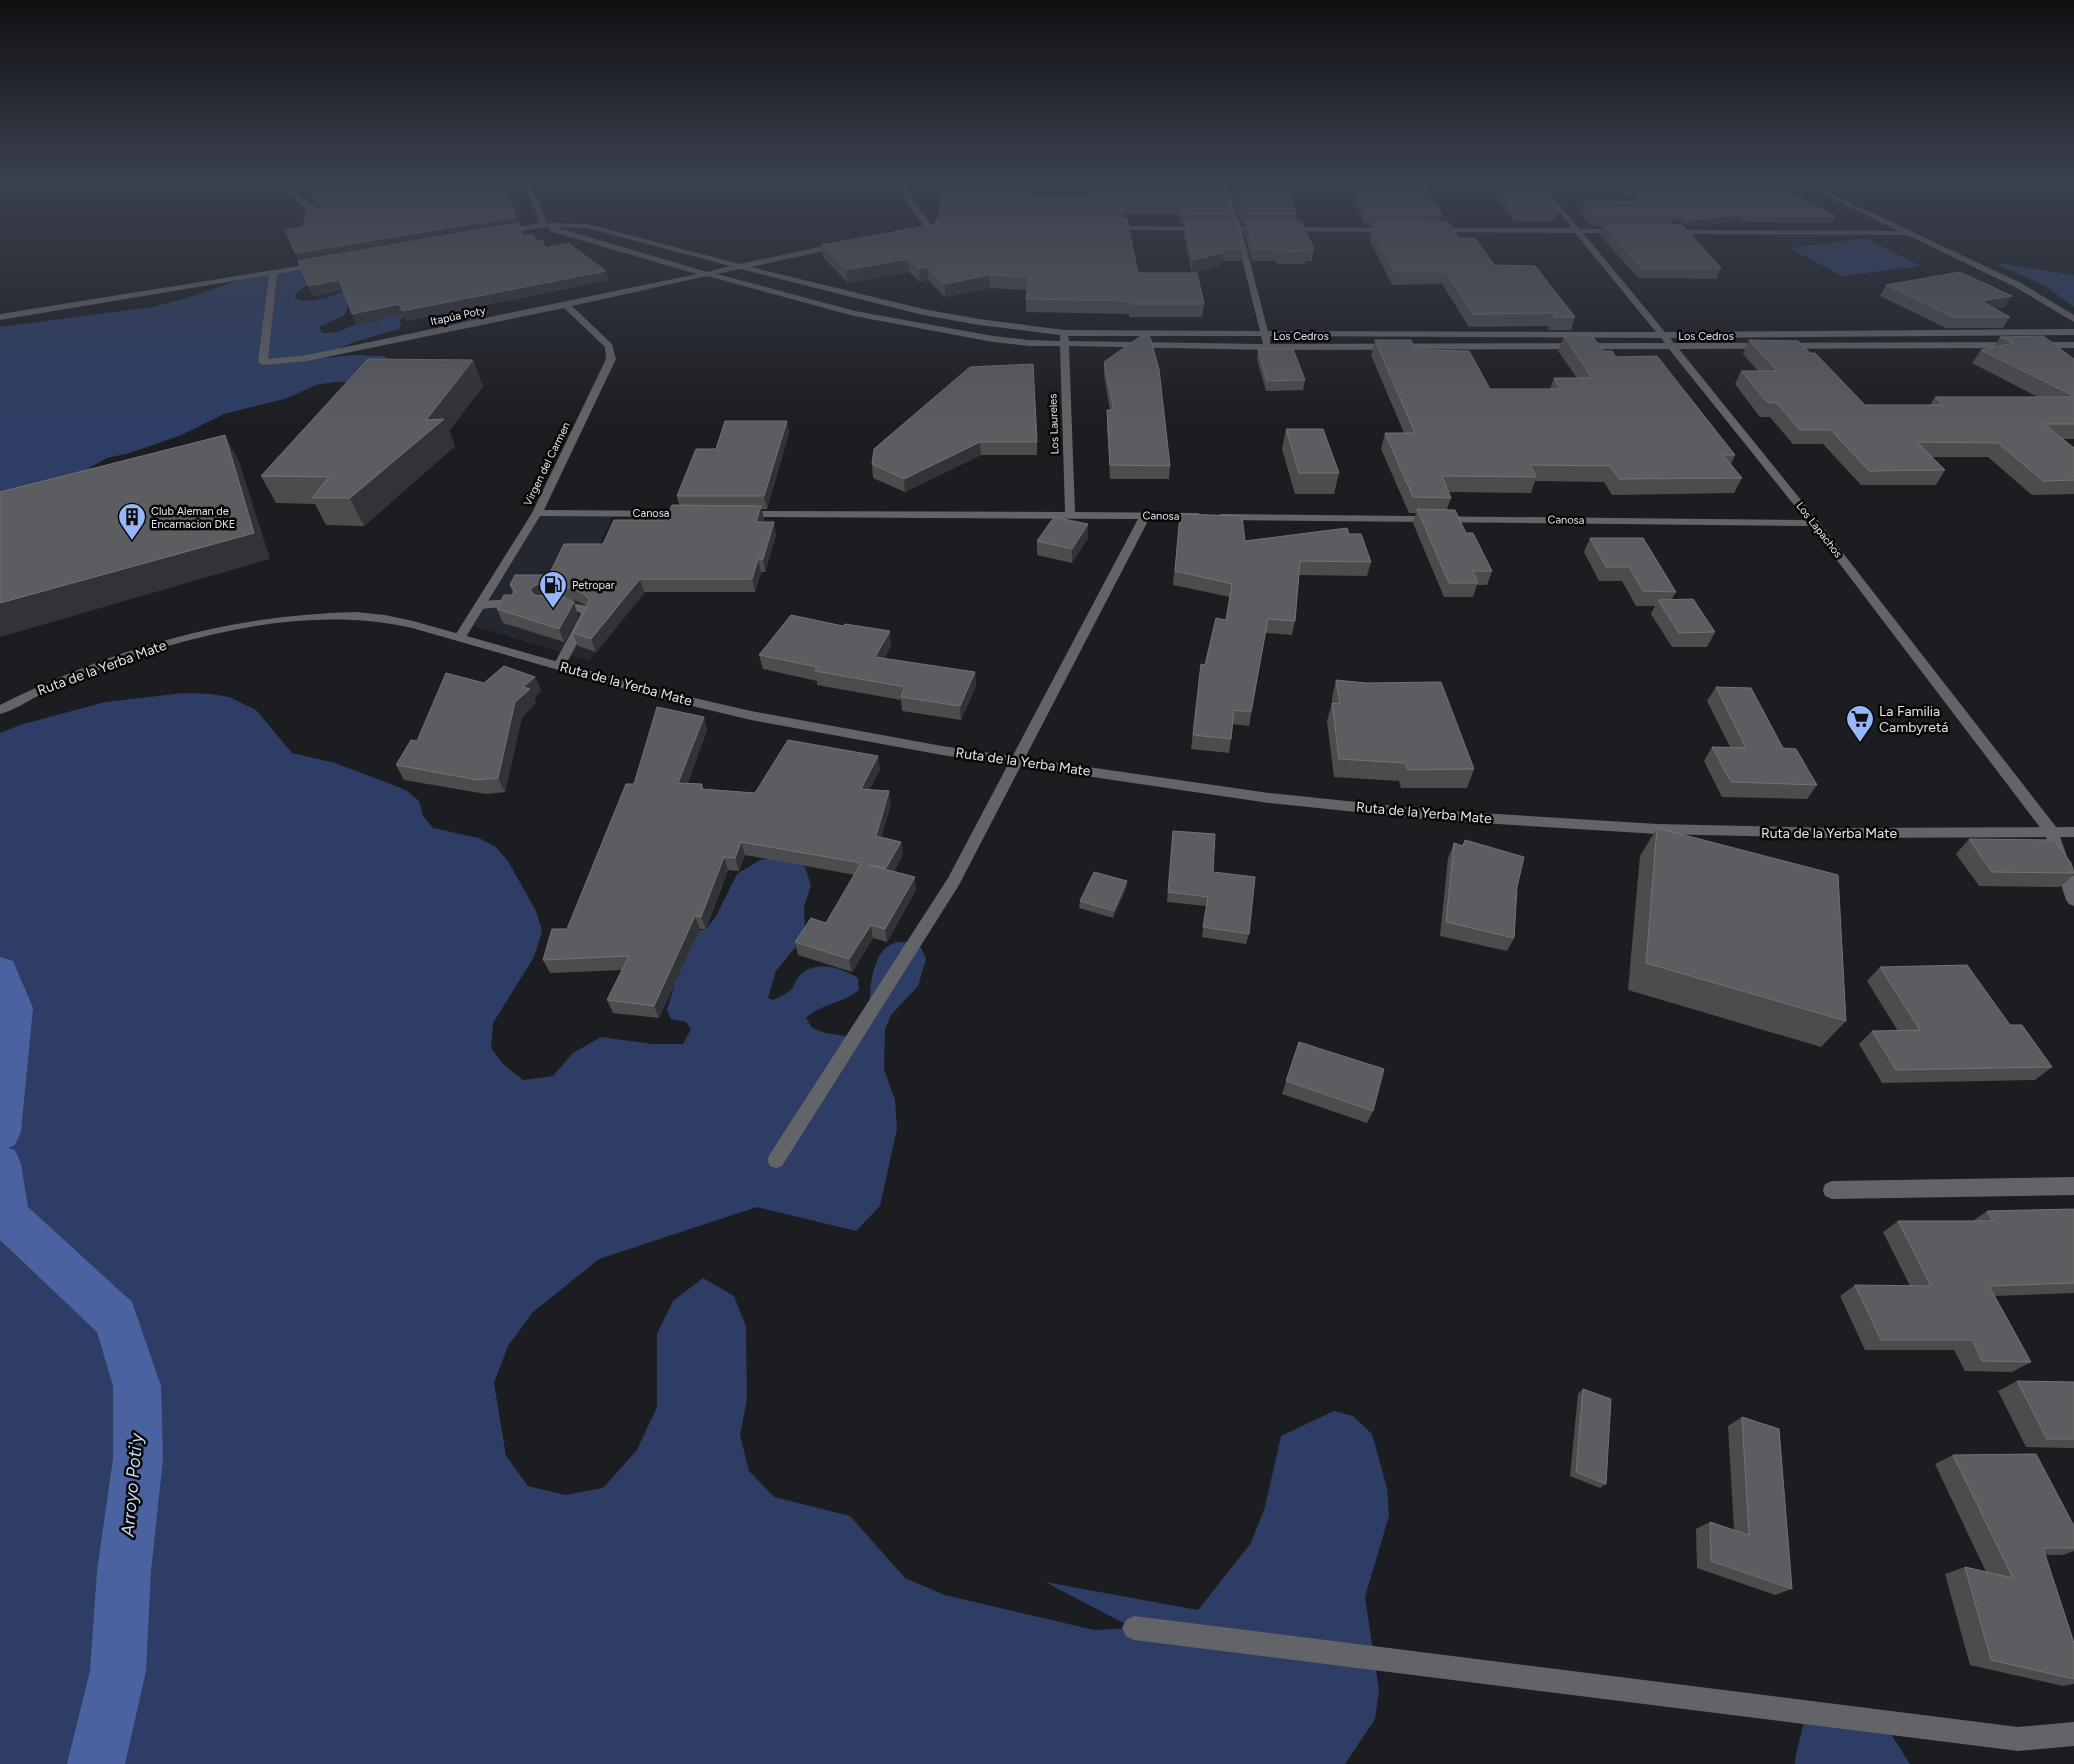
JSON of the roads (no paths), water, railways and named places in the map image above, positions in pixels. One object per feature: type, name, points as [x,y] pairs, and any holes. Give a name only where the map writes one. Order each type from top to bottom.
[{"type":"street","name":"Los Cedros","points":[[659,260],[854,313],[992,339],[1063,344],[1268,347],[2074,345]]},
{"type":"street","points":[[717,260],[923,312],[1064,333],[1664,335],[2074,332]]},
{"type":"street","name":"Itapúa Poty","points":[[274,272],[263,362],[307,358],[566,305],[765,260]]},
{"type":"street","points":[[1246,260],[1268,347]]},
{"type":"street","name":"Los Lapachos","points":[[1601,260],[1664,335],[1814,523],[2052,832],[2074,900]]},
{"type":"street","points":[[1968,260],[2018,284],[2074,319]]},
{"type":"street","points":[[0,317],[331,262]]},
{"type":"street","name":"Virgen del Carmen","points":[[460,637],[537,513],[611,359],[609,346],[566,305]]},
{"type":"street","name":"Los Laureles","points":[[1064,333],[1070,514]]},
{"type":"street","name":"Canosa","points":[[537,513],[695,514]]},
{"type":"street","name":"Canosa","points":[[735,514],[1070,514],[1814,523]]},
{"type":"street","points":[[776,1160],[954,881],[1145,516]]},
{"type":"street","points":[[480,605],[512,603]]},
{"type":"street","points":[[542,603],[574,606],[583,609],[587,614],[559,666]]},
{"type":"street","name":"Ruta de la Yerba Mate","points":[[0,710],[64,679],[122,657],[176,641],[225,629],[317,617],[358,616],[392,619],[615,683],[721,710],[920,747],[1327,804],[1593,826],[1783,834],[2074,832]]},
{"type":"street","points":[[1832,1190],[2074,1186]]},
{"type":"street","points":[[1134,1628],[2018,1739],[2074,1734]]},
{"type":"waterway","name":"Arroyo Poti'y","points":[[0,972],[14,1008],[0,1132]]},
{"type":"waterway","name":"Arroyo Poti'y","points":[[0,1164],[7,1217],[63,1271],[116,1318],[137,1386],[138,1459],[124,1571],[118,1671],[96,1764]]},
{"type":"place","name":"Club Aleman de Encarnacion DKE","points":[[132,541]]},
{"type":"place","name":"Petropar","points":[[553,609]]},
{"type":"place","name":"La Familia Cambyretá","points":[[1860,743]]}]
